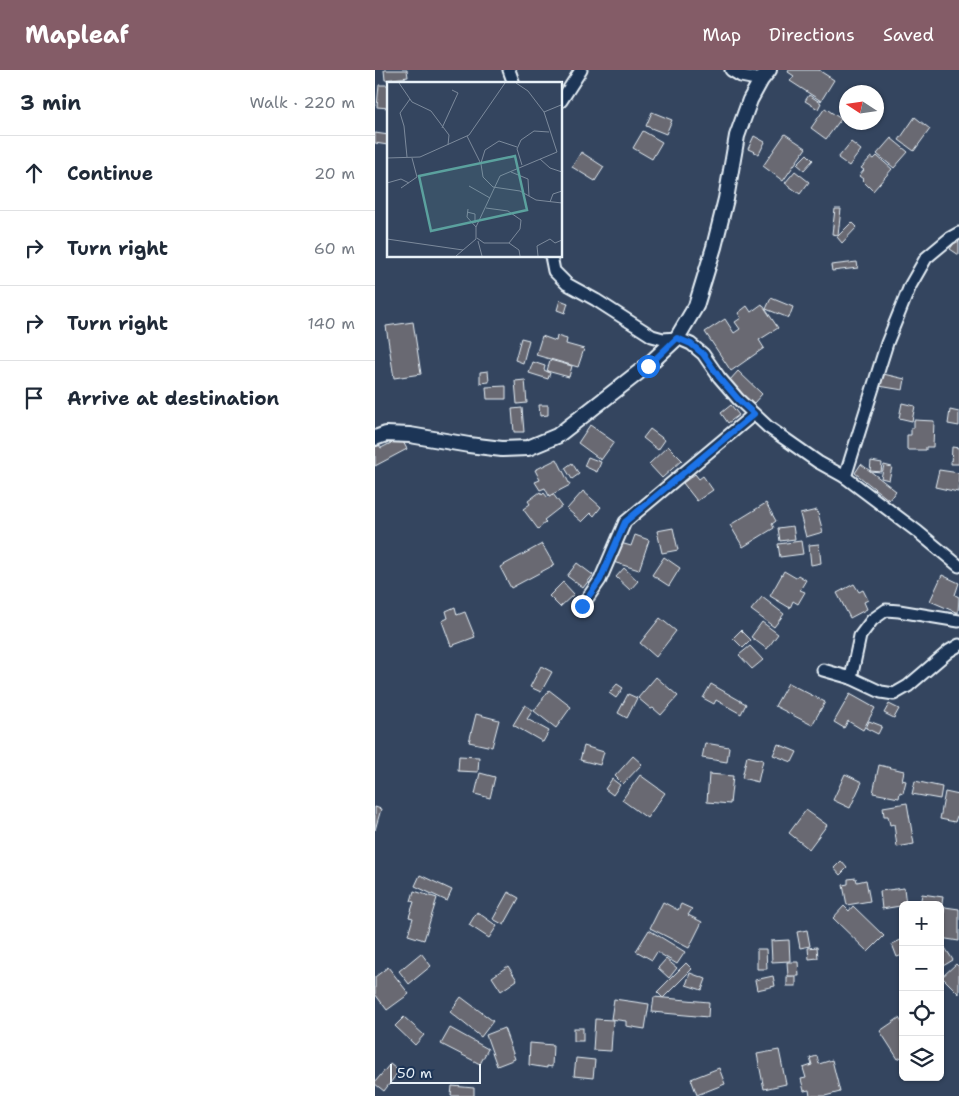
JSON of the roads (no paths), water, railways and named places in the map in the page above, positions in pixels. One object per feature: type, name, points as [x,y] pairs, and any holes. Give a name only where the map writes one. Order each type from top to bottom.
[{"type":"street","points":[[509,70],[513,82]]},
{"type":"street","points":[[563,98],[581,70]]},
{"type":"street","points":[[731,70],[741,76],[765,75]]},
{"type":"street","points":[[379,434],[410,435],[502,449],[529,448],[557,436],[648,366],[677,338],[696,306],[726,199],[737,136],[750,100],[765,75]]},
{"type":"street","points":[[845,477],[887,344],[910,286],[926,258],[959,233]]},
{"type":"street","points":[[551,258],[554,271],[567,284],[652,336],[663,339],[677,338],[691,344],[703,354],[738,399],[768,427],[811,457],[845,477],[918,532],[959,566]]},
{"type":"street","points":[[582,606],[600,580],[625,522],[754,414]]},
{"type":"street","points":[[851,678],[860,636],[872,620],[886,610],[959,622]]},
{"type":"street","points":[[823,670],[851,678],[881,692],[894,694],[909,686],[949,651],[959,645]]}]
